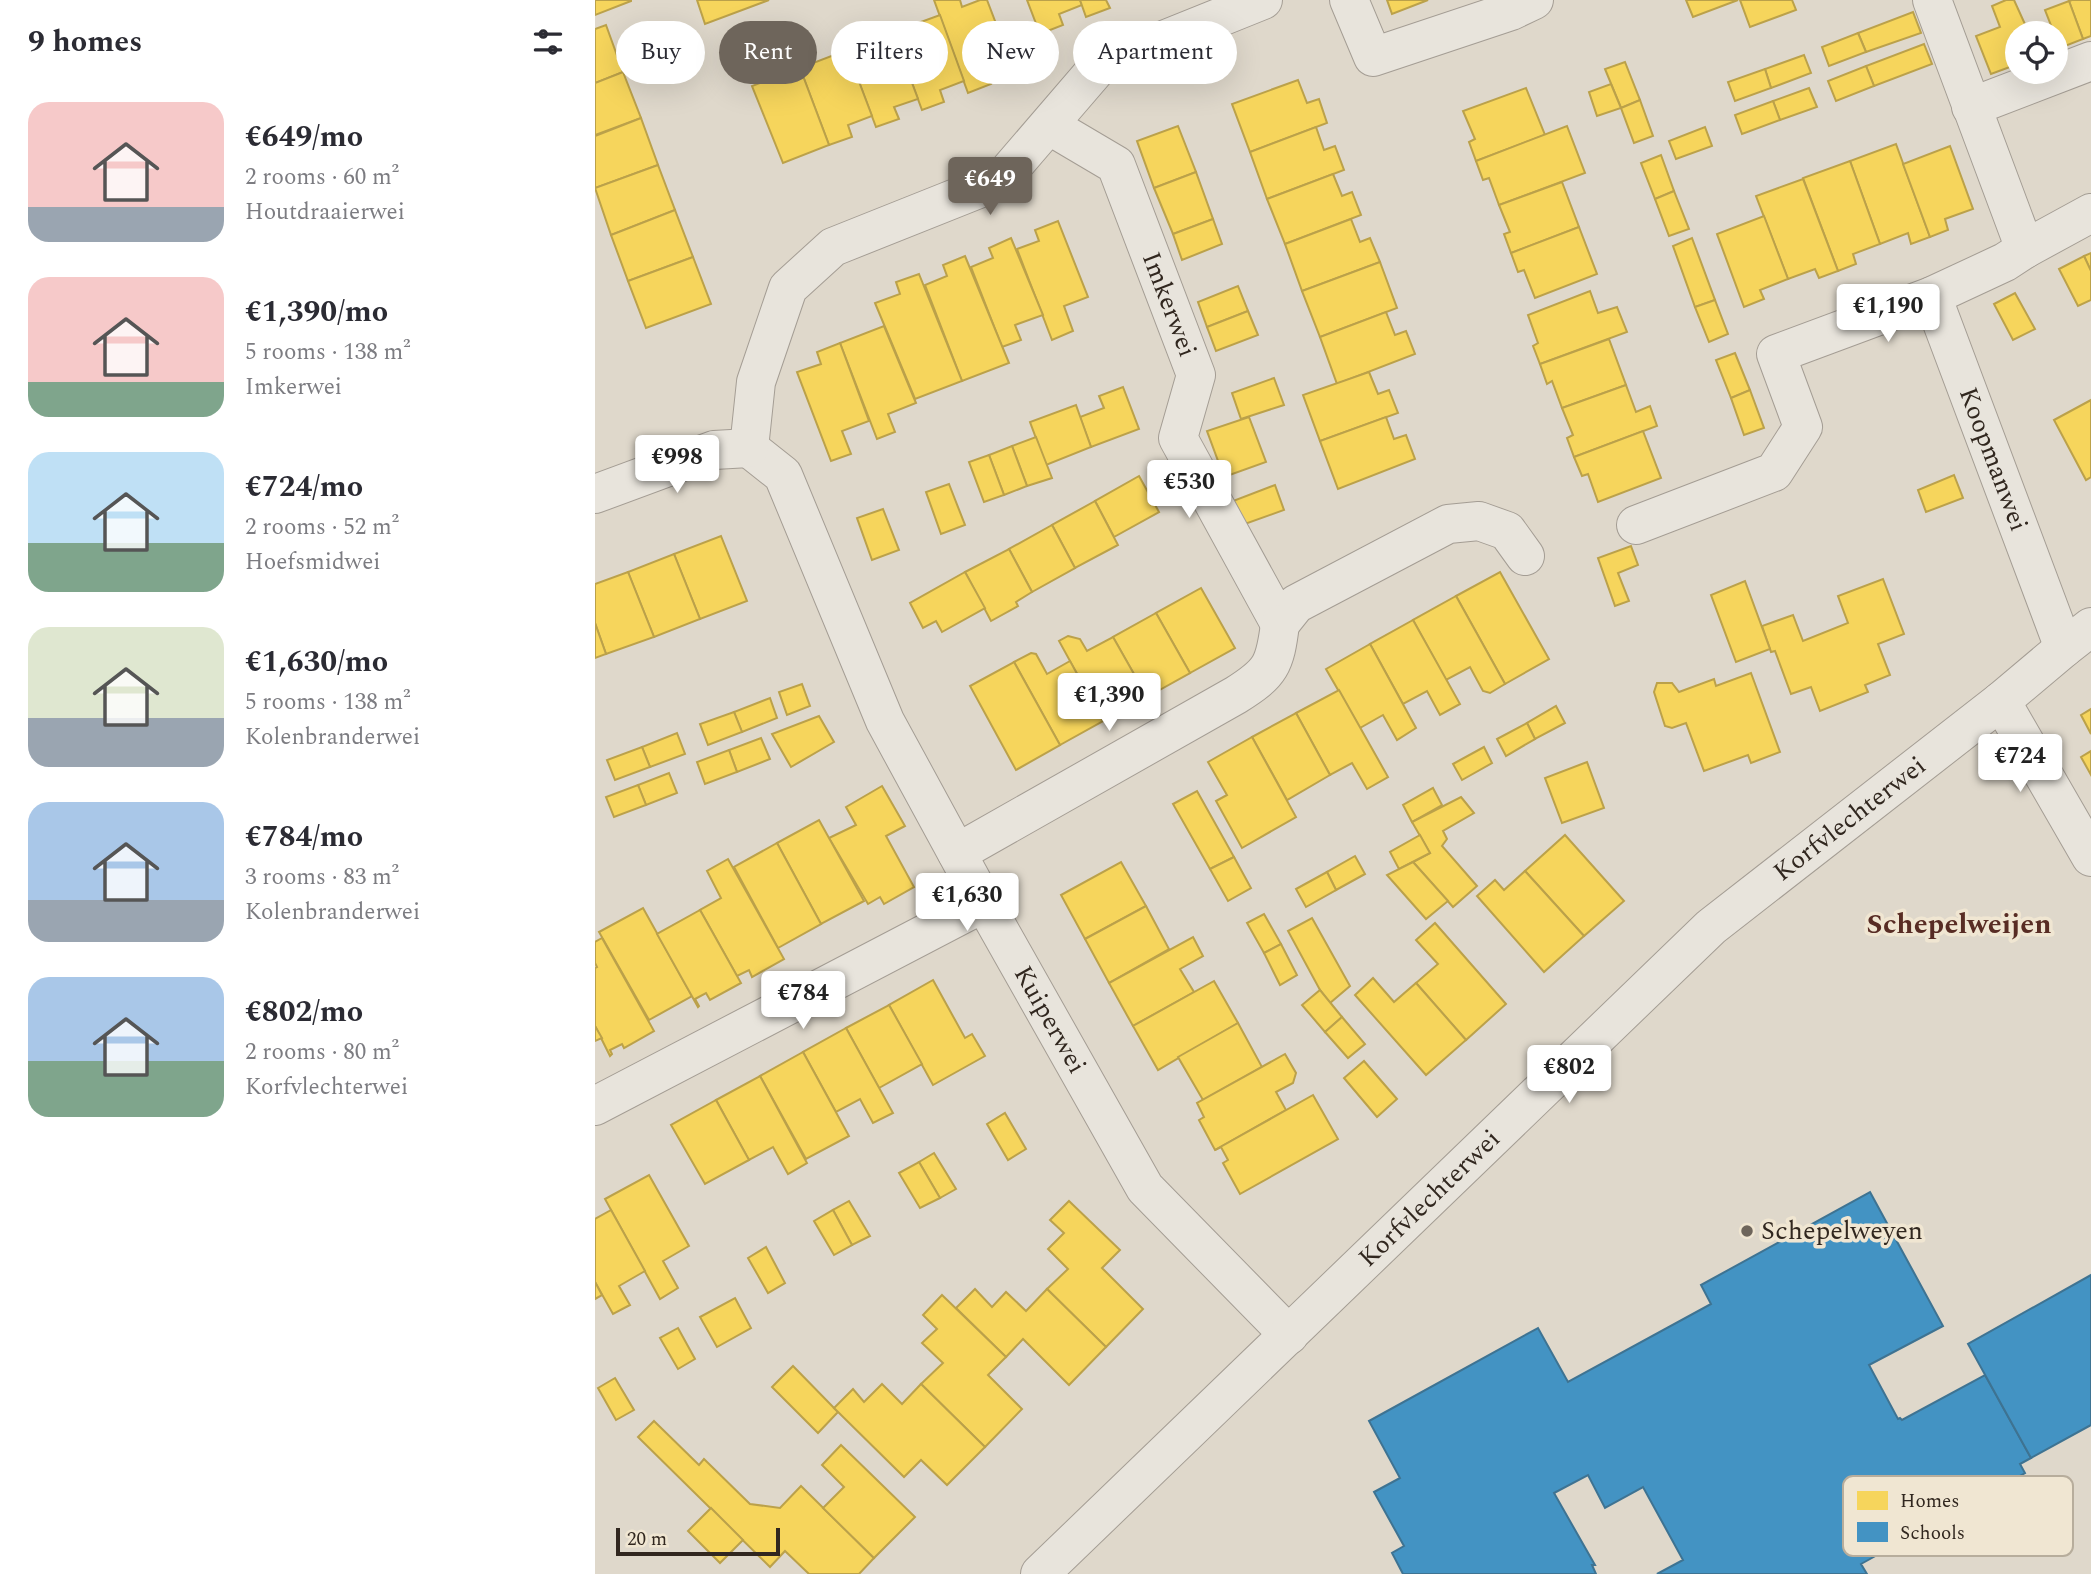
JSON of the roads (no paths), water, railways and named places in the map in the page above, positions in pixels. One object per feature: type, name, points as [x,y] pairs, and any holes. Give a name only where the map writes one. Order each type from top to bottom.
[{"type":"street","points":[[595,494],[714,450],[749,448],[756,382],[788,288],[833,247],[1001,180],[1099,66],[1263,0]]},
{"type":"street","points":[[1349,0],[1373,57],[1511,11],[1534,0]]},
{"type":"street","points":[[1932,0],[2025,249]]},
{"type":"street","points":[[1971,107],[2091,61]]},
{"type":"street","name":"Imkerwei","points":[[1050,126],[1116,165],[1196,374],[1178,438],[1280,624]]},
{"type":"street","points":[[1636,525],[1774,472],[1803,427],[1776,354],[1932,296],[2005,262],[2091,213]]},
{"type":"street","name":"Koopmanwei","points":[[1932,296],[2077,637]]},
{"type":"street","name":"Kuiperwei","points":[[749,448],[783,475],[885,721],[1145,1188],[1289,1335]]},
{"type":"street","points":[[957,853],[1262,678],[1276,655],[1280,624],[1296,604],[1448,524],[1479,521],[1507,531],[1525,556]]},
{"type":"street","name":"Korfvlechterwei","points":[[1040,1574],[1711,927],[2001,701],[2077,637]]},
{"type":"street","points":[[2001,701],[2091,857]]},
{"type":"street","points":[[595,1106],[984,903]]},
{"type":"place","name":"Schepelweyen","points":[[1747,1231]]},
{"type":"district","name":"Schepelweijen","points":[[1959,924]]}]
